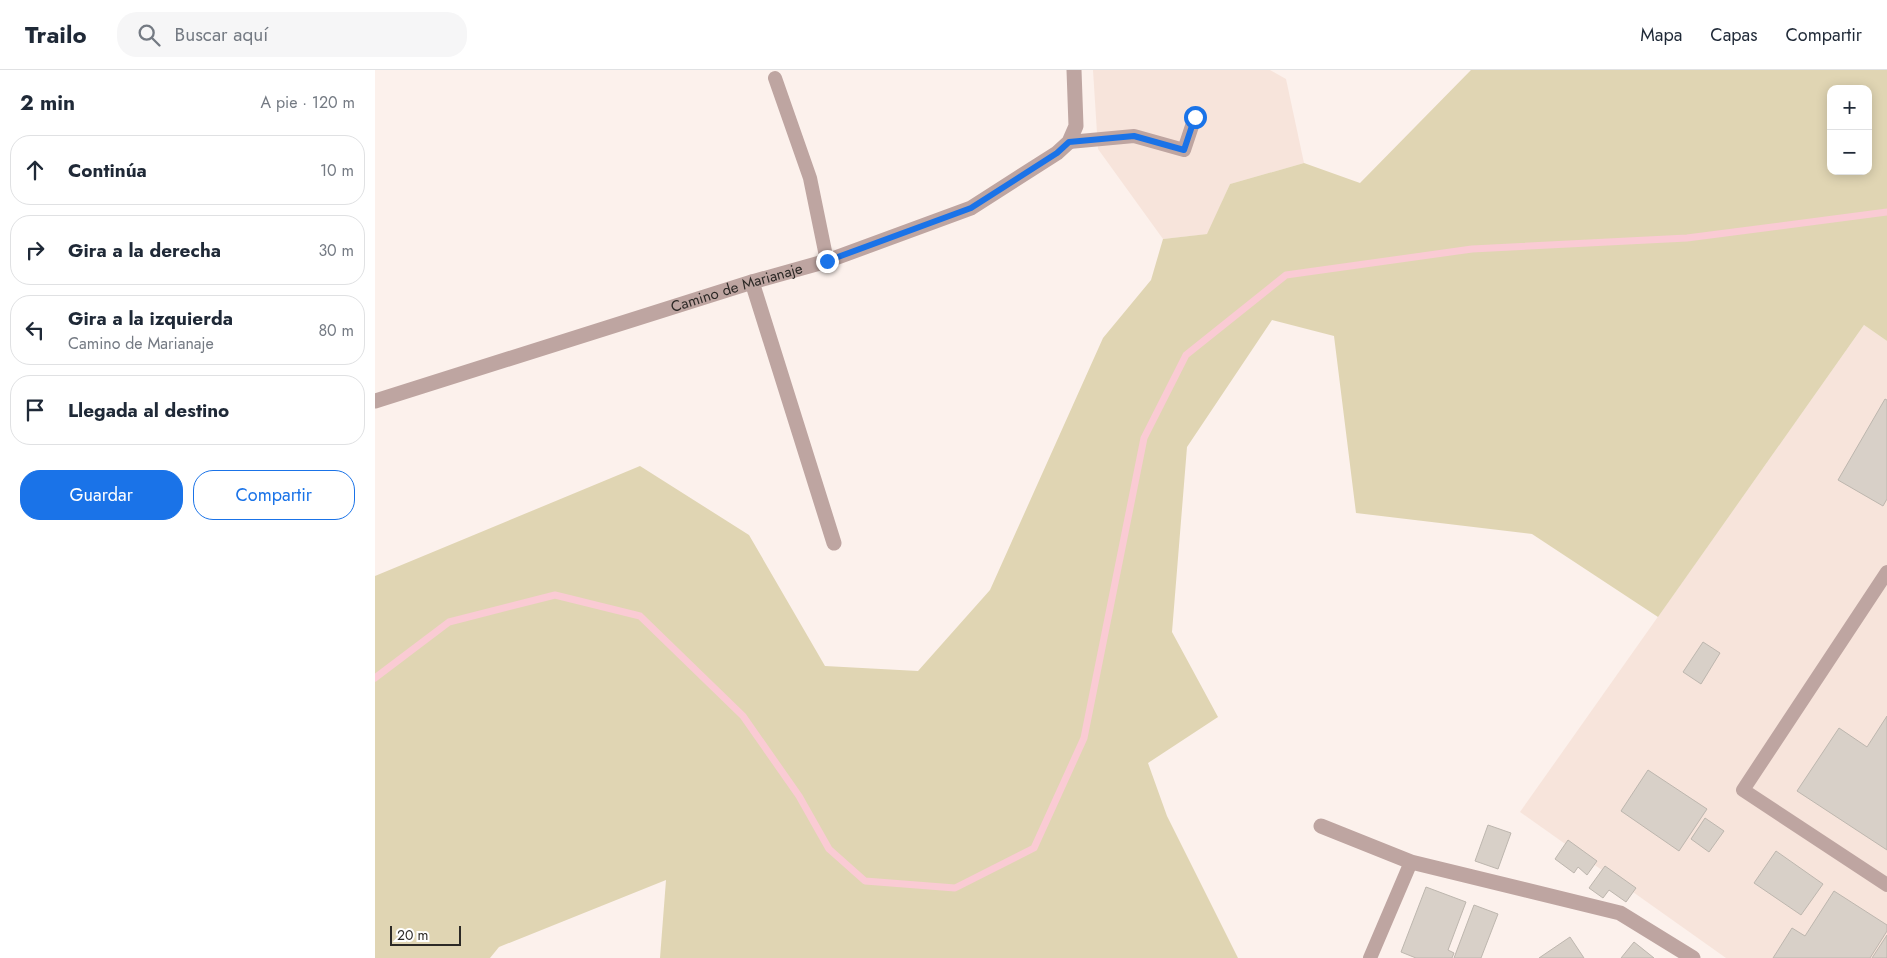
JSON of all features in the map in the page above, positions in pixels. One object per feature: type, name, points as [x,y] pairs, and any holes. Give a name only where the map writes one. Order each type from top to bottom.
[{"type":"street","points":[[1069,142],[1076,126],[1074,70]]},
{"type":"street","name":"Camino de Marianaje","points":[[375,401],[752,282],[827,261],[971,208],[1057,153],[1069,142]]},
{"type":"street","points":[[752,282],[834,543]]},
{"type":"street","points":[[1321,826],[1411,862],[1620,913],[1693,958]]},
{"type":"lane","points":[[775,78],[811,178],[827,261]]},
{"type":"lane","points":[[1069,142],[1134,136],[1184,150],[1195,117]]},
{"type":"lane","points":[[1887,572],[1743,790],[1887,885]]},
{"type":"lane","points":[[1370,958],[1411,862]]},
{"type":"shaded area","points":[[1093,70],[1270,70],[1286,79],[1304,163],[1230,184],[1208,234],[1163,239],[1098,149]]},
{"type":"shaded area","points":[[1471,70],[1887,70],[1887,341],[1864,325],[1658,617],[1532,534],[1356,513],[1334,336],[1272,320],[1187,447],[1172,632],[1218,717],[1148,763],[1167,816],[1238,958],[660,958],[666,880],[499,947],[490,958],[375,958],[375,576],[640,466],[749,535],[825,666],[918,671],[990,590],[1103,338],[1151,280],[1163,239],[1207,234],[1230,184],[1304,163],[1360,183]]},
{"type":"shaded area","points":[[1864,325],[1887,341],[1887,958],[1726,958],[1520,812]]},
{"type":"building","points":[[1885,399],[1887,400],[1887,499],[1883,506],[1838,480]]},
{"type":"building","points":[[1703,642],[1720,653],[1701,684],[1683,672]]},
{"type":"building","points":[[1887,716],[1887,850],[1797,791],[1839,728],[1867,747]]},
{"type":"building","points":[[1648,770],[1707,809],[1679,851],[1621,811]]},
{"type":"building","points":[[1705,818],[1724,831],[1709,852],[1691,839]]},
{"type":"building","points":[[1488,825],[1511,833],[1498,869],[1475,861]]},
{"type":"building","points":[[1568,840],[1597,861],[1587,875],[1578,867],[1574,873],[1555,859]]},
{"type":"building","points":[[1776,851],[1823,884],[1801,915],[1754,883]]},
{"type":"building","points":[[1605,866],[1636,888],[1626,902],[1609,890],[1603,898],[1589,888]]},
{"type":"building","points":[[1426,887],[1466,902],[1448,950],[1454,953],[1452,958],[1416,958],[1401,952]]},
{"type":"building","points":[[1834,891],[1887,925],[1887,931],[1870,958],[1773,958],[1792,928],[1805,936]]},
{"type":"building","points":[[1474,905],[1498,914],[1481,958],[1454,958]]},
{"type":"building","points":[[1887,935],[1887,958],[1872,958]]},
{"type":"building","points":[[1570,937],[1584,958],[1539,958]]},
{"type":"building","points":[[1634,942],[1654,958],[1621,958]]},
{"type":"waterway","points":[[375,678],[449,622],[555,595],[640,616],[743,716],[799,796],[829,849],[865,881],[955,888],[1034,848],[1084,738],[1144,438],[1186,355],[1286,275],[1472,249],[1687,238],[1887,212]]},
{"type":"route","points":[[827,261],[971,208],[1057,153],[1069,142],[1134,136],[1184,150],[1195,117]]}]
